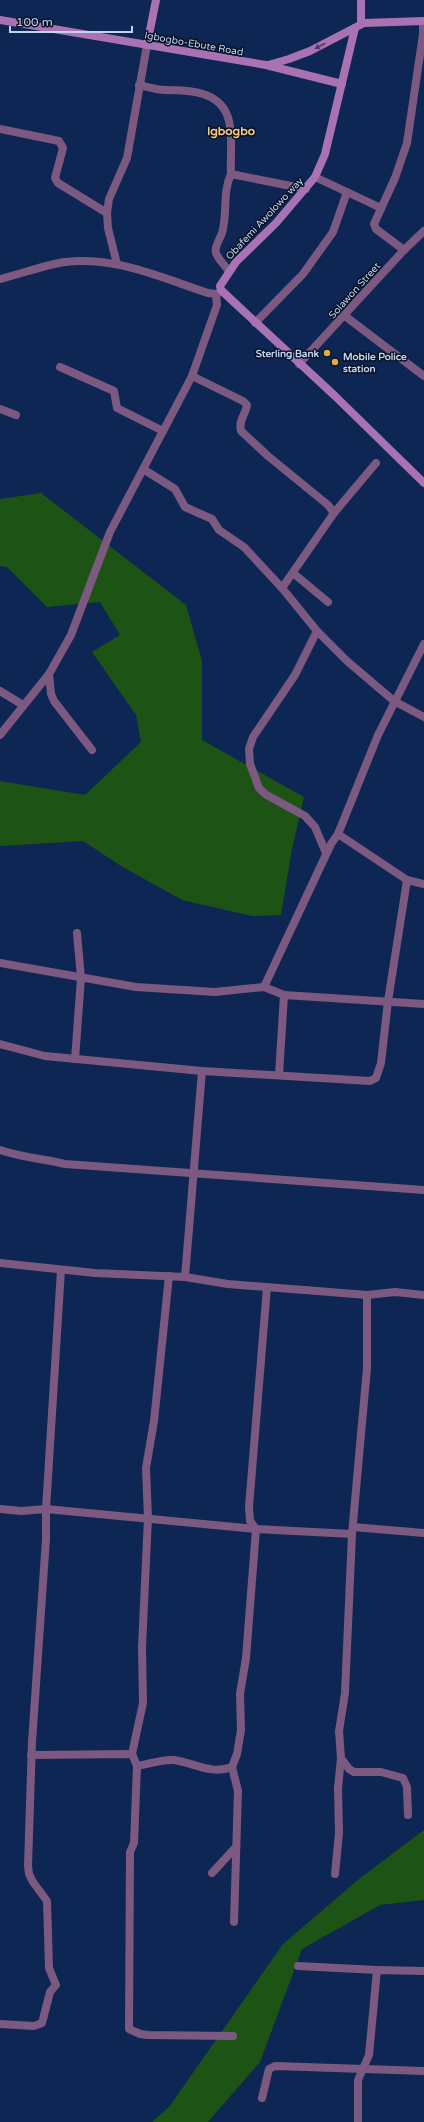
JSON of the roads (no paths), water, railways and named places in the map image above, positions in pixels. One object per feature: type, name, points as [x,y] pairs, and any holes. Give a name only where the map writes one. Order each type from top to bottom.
[{"type":"main road","points":[[147,45],[156,0]]},
{"type":"main road","name":"Obafemi Awolowo way","points":[[220,293],[220,286],[229,271],[315,177],[325,154],[358,26],[361,0]]},
{"type":"main road","name":"Igbogbo-Ebute Road","points":[[0,20],[266,65],[342,84]]},
{"type":"main road","points":[[358,26],[424,21]]},
{"type":"main road","name":"Igbogbo-Ebute Road","points":[[266,65],[274,64],[310,51],[358,26]]},
{"type":"main road","points":[[220,293],[255,323],[424,483]]},
{"type":"street","points":[[404,250],[376,229],[374,224],[395,178],[410,132],[424,21]]},
{"type":"street","points":[[117,264],[108,228],[107,213],[110,195],[127,158],[138,85],[147,45]]},
{"type":"street","points":[[138,85],[165,90],[175,89],[205,93],[223,109],[229,121],[231,174],[227,184],[223,225],[216,246],[216,253],[229,271]]},
{"type":"street","points":[[0,129],[59,141],[63,148],[55,178],[58,184],[107,213]]},
{"type":"street","points":[[231,174],[306,188]]},
{"type":"street","points":[[315,177],[381,208]]},
{"type":"street","points":[[255,323],[303,274],[333,232],[347,192]]},
{"type":"street","name":"Solawon Street","points":[[299,364],[345,316],[404,250],[424,231]]},
{"type":"street","points":[[0,279],[65,262],[97,261],[117,264],[208,293],[220,293],[192,376],[110,532],[71,635],[49,674],[0,735]]},
{"type":"street","points":[[345,316],[424,376]]},
{"type":"street","points":[[60,367],[114,391],[117,408],[163,431]]},
{"type":"street","points":[[192,376],[247,404],[240,420],[241,431],[268,456],[328,505],[334,513]]},
{"type":"street","points":[[0,409],[16,415]]},
{"type":"street","points":[[282,588],[334,513],[376,463]]},
{"type":"street","points":[[144,469],[175,489],[185,507],[212,519],[219,530],[244,547],[282,588],[317,630],[348,661],[394,700],[424,717]]},
{"type":"street","points":[[292,573],[328,602]]},
{"type":"street","points":[[317,630],[294,675],[253,737],[248,749],[250,764],[259,788],[265,794],[306,816],[315,827],[326,853]]},
{"type":"street","points":[[264,988],[326,853],[338,834],[378,735],[394,700],[424,644]]},
{"type":"street","points":[[49,674],[50,694],[92,750]]},
{"type":"street","points":[[0,691],[23,705]]},
{"type":"street","points":[[338,834],[407,880],[424,884]]},
{"type":"street","points":[[0,1044],[32,1053],[76,1059],[202,1070],[370,1081],[376,1078],[381,1063],[388,1001],[407,880]]},
{"type":"street","points":[[76,1059],[81,978],[77,933]]},
{"type":"street","points":[[0,963],[136,987],[215,992],[264,988],[284,995],[424,1004]]},
{"type":"street","points":[[279,1075],[284,995]]},
{"type":"street","points":[[185,1277],[202,1070]]},
{"type":"street","points":[[0,1150],[65,1164],[194,1172],[424,1190]]},
{"type":"street","points":[[0,1262],[61,1270],[185,1277],[267,1287],[367,1295],[394,1292],[424,1295]]},
{"type":"street","points":[[0,2024],[34,2026],[42,2023],[50,1992],[56,1985],[49,1968],[47,1901],[29,1874],[31,1755],[46,1539],[46,1509],[61,1270]]},
{"type":"street","points":[[169,1276],[154,1421],[146,1468],[148,1518],[142,1647],[143,1703],[132,1754],[137,1766],[134,1843],[130,1852],[130,2029],[140,2034],[172,2037],[233,2036]]},
{"type":"street","points":[[234,1922],[238,1791],[232,1767],[237,1754],[241,1730],[240,1694],[246,1658],[248,1615],[253,1588],[256,1529],[250,1521],[249,1507],[267,1287]]},
{"type":"street","points":[[335,1874],[339,1833],[338,1788],[341,1758],[338,1731],[345,1693],[352,1531],[367,1368],[367,1295]]},
{"type":"street","points":[[0,1509],[21,1511],[46,1509],[256,1529],[424,1532]]},
{"type":"street","points":[[31,1755],[132,1754]]},
{"type":"street","points":[[341,1758],[349,1769],[354,1772],[381,1772],[403,1778],[407,1787],[408,1814]]},
{"type":"street","points":[[137,1766],[163,1760],[176,1761],[211,1770],[224,1770],[232,1767]]},
{"type":"street","points":[[212,1873],[236,1846]]},
{"type":"street","points":[[298,1966],[424,1971]]},
{"type":"street","points":[[358,2122],[358,2080],[370,2055],[377,1970]]},
{"type":"street","points":[[262,2098],[269,2069],[275,2066],[424,2070]]},
{"type":"place","name":"Sterling Bank","points":[[327,353]]},
{"type":"place","name":"Mobile Police station","points":[[335,362]]},
{"type":"district","name":"Igbogbo","points":[[231,131]]}]
